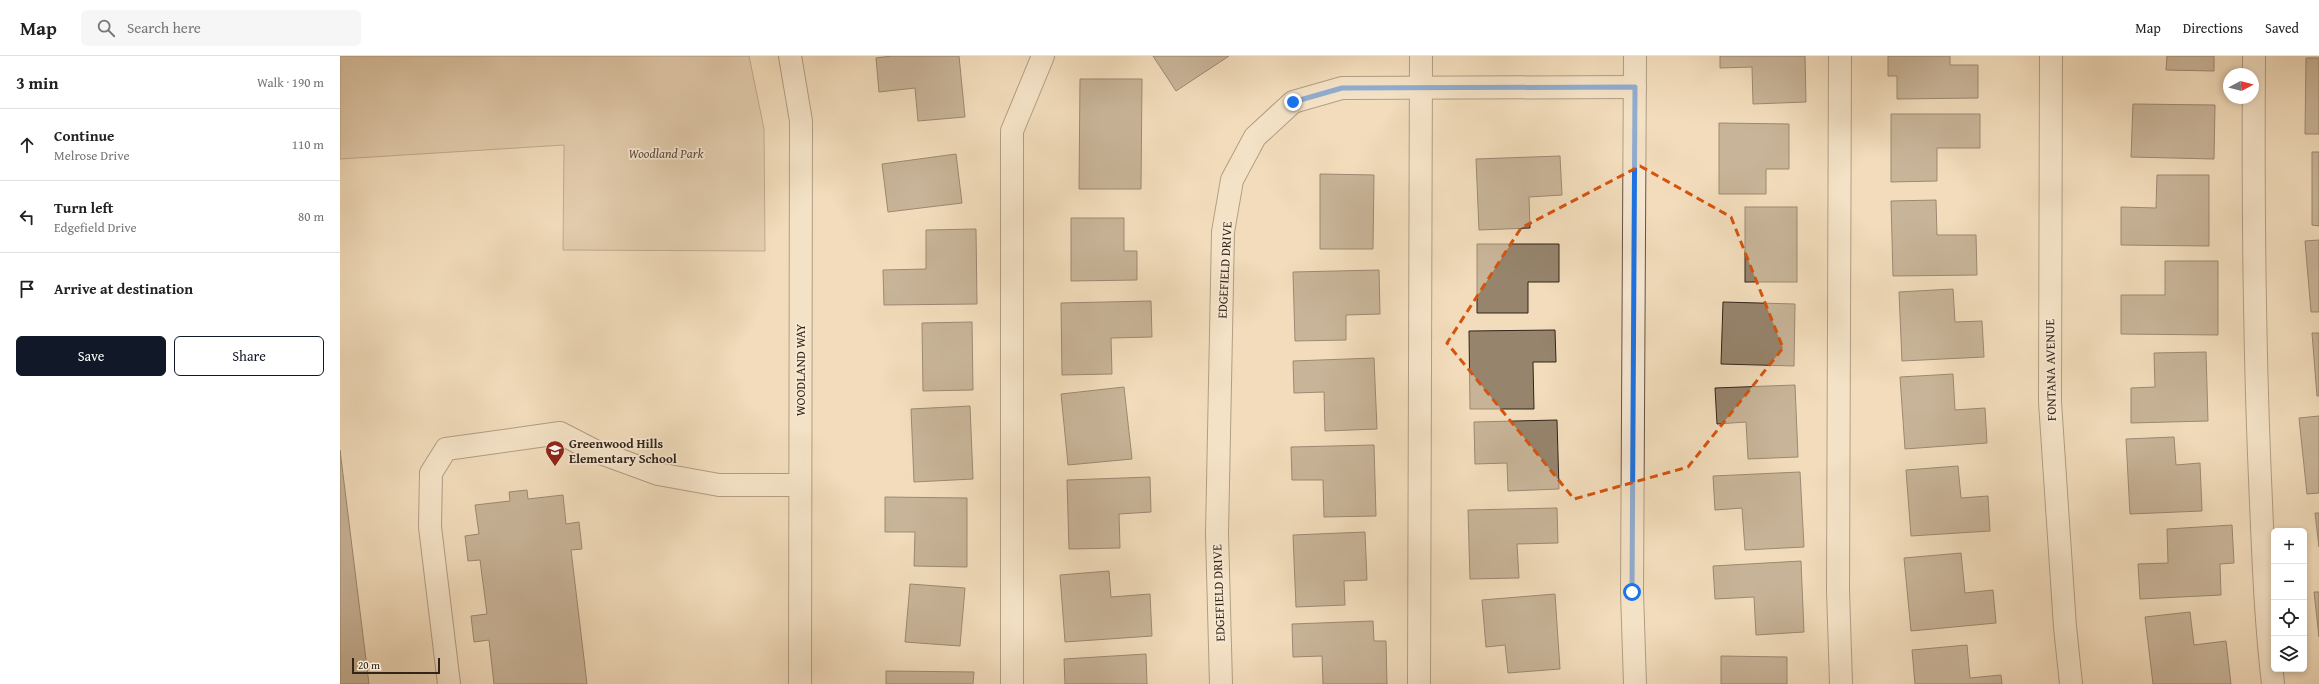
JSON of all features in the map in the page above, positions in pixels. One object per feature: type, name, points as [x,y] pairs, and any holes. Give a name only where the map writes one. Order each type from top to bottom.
[{"type":"street","name":"WOODLAND WAY","points":[[790,56],[801,121],[800,684]]},
{"type":"street","points":[[1012,684],[1012,130],[1043,56]]},
{"type":"street","points":[[1419,684],[1421,56]]},
{"type":"street","points":[[1634,56],[1632,592],[1635,684]]},
{"type":"street","points":[[1840,56],[1838,590],[1840,684]]},
{"type":"street","name":"FONTANA AVENUE","points":[[2051,56],[2050,402],[2065,627],[2072,684]]},
{"type":"street","points":[[2254,56],[2253,228],[2259,436],[2267,632],[2273,684]]},
{"type":"street","name":"EDGEFIELD DRIVE","points":[[1221,684],[1217,534],[1223,232],[1232,180],[1255,137],[1293,102],[1342,88],[1635,87]]},
{"type":"street","points":[[449,684],[430,527],[431,473],[446,449],[560,433],[595,451],[658,474],[719,485],[800,485]]},
{"type":"highlighted area","points":[[1640,166],[1731,217],[1783,348],[1688,467],[1574,499],[1447,343],[1521,228]]},
{"type":"green space","name":"Woodland Park","points":[[340,56],[749,56],[764,129],[765,251],[563,250],[564,145],[340,159]]},
{"type":"building","points":[[892,56],[959,56],[965,117],[918,121],[915,88],[879,92],[876,58]]},
{"type":"building","points":[[1153,56],[1229,56],[1176,91]]},
{"type":"building","points":[[1720,56],[1805,56],[1806,102],[1753,104],[1752,67],[1720,68]]},
{"type":"building","points":[[1888,56],[1950,56],[1950,65],[1978,65],[1978,98],[1897,99],[1897,76],[1888,76]]},
{"type":"building","points":[[2167,56],[2214,56],[2214,71],[2166,70]]},
{"type":"building","points":[[2306,58],[2319,58],[2319,134],[2305,134]]},
{"type":"building","points":[[1080,79],[1142,79],[1141,189],[1079,189]]},
{"type":"building","points":[[2133,104],[2215,105],[2214,159],[2131,157]]},
{"type":"building","points":[[1891,114],[1980,114],[1980,148],[1937,148],[1937,181],[1891,182]]},
{"type":"building","points":[[1719,123],[1789,124],[1789,169],[1766,169],[1766,194],[1719,194]]},
{"type":"building","points":[[2312,152],[2319,152],[2319,226],[2312,225]]},
{"type":"building","points":[[956,154],[962,203],[888,212],[882,164]]},
{"type":"building","points":[[1560,156],[1562,195],[1529,197],[1530,228],[1479,230],[1476,159]]},
{"type":"building","points":[[1320,174],[1374,175],[1373,249],[1320,249]]},
{"type":"building","points":[[2157,175],[2209,175],[2209,246],[2121,245],[2121,207],[2156,208]]},
{"type":"building","points":[[1936,200],[1937,235],[1976,235],[1977,275],[1893,276],[1891,201]]},
{"type":"building","points":[[1745,207],[1797,207],[1797,282],[1745,282]]},
{"type":"building","points":[[1071,218],[1124,218],[1124,251],[1137,251],[1137,280],[1071,281]]},
{"type":"building","points":[[976,229],[977,304],[884,305],[883,270],[926,269],[926,230]]},
{"type":"building","points":[[2319,240],[2319,312],[2311,312],[2305,241]]},
{"type":"building","points":[[1477,244],[1559,244],[1559,282],[1528,282],[1528,313],[1477,313]]},
{"type":"building","points":[[2165,261],[2218,261],[2218,335],[2121,334],[2121,295],[2165,295]]},
{"type":"building","points":[[1379,270],[1380,314],[1346,315],[1346,340],[1295,341],[1293,272]]},
{"type":"building","points":[[1953,289],[1955,322],[1982,321],[1984,357],[1902,361],[1899,292]]},
{"type":"building","points":[[1151,301],[1152,337],[1111,338],[1112,374],[1062,375],[1061,303]]},
{"type":"building","points":[[1723,302],[1795,304],[1794,366],[1721,364]]},
{"type":"building","points":[[972,322],[973,390],[923,391],[922,323]]},
{"type":"building","points":[[1555,330],[1556,362],[1533,362],[1534,409],[1470,409],[1469,331]]},
{"type":"building","points":[[2312,333],[2319,333],[2319,396],[2317,396]]},
{"type":"building","points":[[2206,352],[2208,421],[2131,423],[2131,388],[2155,387],[2154,353]]},
{"type":"building","points":[[1374,358],[1377,429],[1325,431],[1324,392],[1294,393],[1293,361]]},
{"type":"building","points":[[1953,374],[1955,410],[1985,408],[1987,443],[1905,449],[1900,377]]},
{"type":"building","points":[[1795,385],[1798,457],[1748,459],[1746,422],[1717,424],[1715,388]]},
{"type":"building","points":[[1124,387],[1132,459],[1068,465],[1061,394]]},
{"type":"building","points":[[970,406],[973,479],[914,482],[911,409]]},
{"type":"building","points":[[2319,416],[2319,493],[2307,494],[2299,418]]},
{"type":"building","points":[[1557,420],[1559,489],[1508,491],[1507,463],[1475,464],[1474,422]]},
{"type":"building","points":[[2174,437],[2176,465],[2200,463],[2202,511],[2130,514],[2126,439]]},
{"type":"building","points":[[1374,445],[1376,516],[1324,517],[1323,480],[1292,480],[1291,447]]},
{"type":"building","points":[[340,450],[369,684],[340,684]]},
{"type":"building","points":[[1958,466],[1961,498],[1988,496],[1990,531],[1911,536],[1906,470]]},
{"type":"building","points":[[1800,472],[1804,547],[1745,550],[1742,508],[1715,510],[1713,476]]},
{"type":"building","points":[[1150,477],[1151,512],[1119,514],[1120,548],[1069,549],[1067,480]]},
{"type":"building","points":[[527,490],[528,499],[563,495],[566,524],[579,522],[582,549],[571,550],[587,684],[494,684],[489,640],[474,642],[471,616],[487,614],[480,560],[468,561],[465,536],[479,534],[475,505],[510,501],[509,492]]},
{"type":"building","points":[[885,497],[967,498],[967,567],[914,566],[915,532],[885,532]]},
{"type":"building","points":[[1557,508],[1558,543],[1517,544],[1519,578],[1470,579],[1468,510]]},
{"type":"building","points":[[2315,513],[2319,513],[2319,547]]},
{"type":"building","points":[[2232,525],[2234,563],[2220,564],[2221,595],[2140,599],[2138,564],[2168,563],[2167,529]]},
{"type":"building","points":[[1365,532],[1367,580],[1344,581],[1345,605],[1296,607],[1293,535]]},
{"type":"building","points":[[1961,553],[1965,593],[1993,590],[1996,623],[1911,631],[1904,558]]},
{"type":"building","points":[[1801,561],[1804,632],[1756,635],[1754,597],[1715,599],[1713,566]]},
{"type":"building","points":[[1109,571],[1111,597],[1150,594],[1152,636],[1065,642],[1060,575]]},
{"type":"building","points":[[910,584],[965,588],[960,646],[905,642]]},
{"type":"building","points":[[2314,592],[2319,592],[2319,637]]},
{"type":"building","points":[[1555,594],[1560,669],[1508,673],[1505,645],[1486,647],[1482,600]]},
{"type":"building","points":[[2190,612],[2194,645],[2226,641],[2231,684],[2153,684],[2145,617]]},
{"type":"building","points":[[1373,621],[1374,641],[1386,641],[1387,684],[1323,684],[1322,656],[1293,657],[1292,624]]},
{"type":"building","points":[[1967,645],[1970,678],[2001,675],[2002,684],[1915,684],[1912,650]]},
{"type":"building","points":[[1146,654],[1147,684],[1065,684],[1064,659]]},
{"type":"building","points":[[1721,656],[1787,657],[1787,684],[1721,684]]},
{"type":"building","points":[[886,671],[974,672],[973,684],[886,684]]},
{"type":"place","name":"Greenwood Hills Elementary School","points":[[555,467]]},
{"type":"route","points":[[1293,102],[1342,88],[1635,87],[1632,592]]}]
